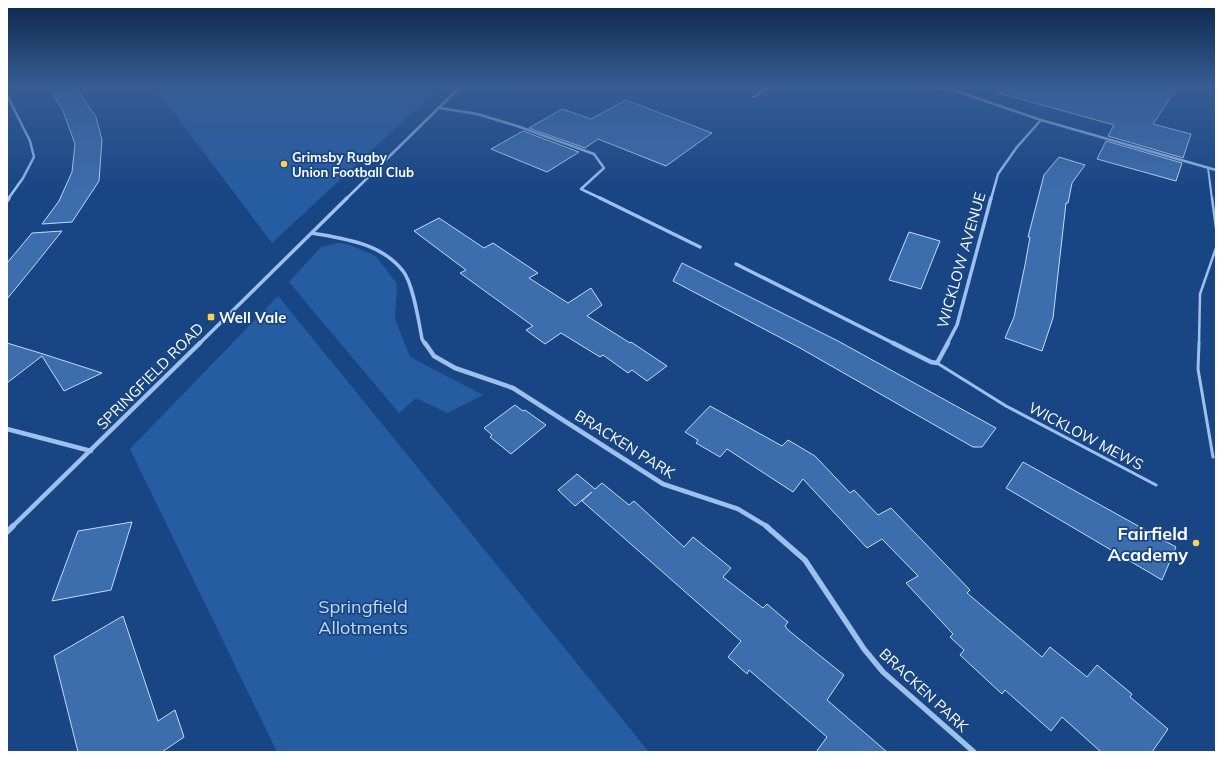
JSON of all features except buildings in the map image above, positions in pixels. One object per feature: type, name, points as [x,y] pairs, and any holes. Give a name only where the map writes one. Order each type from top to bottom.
[{"type":"street","points":[[7,201],[23,178],[34,157],[30,141],[20,120]]},
{"type":"street","name":"SPRINGFIELD ROAD","points":[[7,532],[427,120]]},
{"type":"street","points":[[498,120],[594,154],[604,168],[581,189],[700,247]]},
{"type":"street","name":"WICKLOW AVENUE","points":[[937,363],[957,325],[998,174],[1041,120]]},
{"type":"street","points":[[1042,120],[1216,170]]},
{"type":"street","name":"BRACKEN PARK","points":[[312,232],[360,242],[384,254],[404,272],[415,303],[422,339],[434,356],[455,368],[513,388],[663,484],[738,509],[771,529],[805,560],[864,649],[883,672],[974,752]]},
{"type":"street","points":[[736,264],[930,362],[937,363]]},
{"type":"street","points":[[7,429],[91,451]]},
{"type":"lane","points":[[1208,168],[1216,228]]},
{"type":"lane","points":[[1213,457],[1198,369],[1200,294],[1216,248]]},
{"type":"lane","name":"WICKLOW MEWS","points":[[937,363],[1006,406],[1156,485]]},
{"type":"green space","name":"Grimsby Rugby Union Football Club","points":[[180,120],[404,120],[272,243]]},
{"type":"green space","points":[[338,243],[350,245],[376,256],[397,284],[395,319],[410,357],[483,395],[447,413],[416,398],[399,413],[289,282],[321,247]]},
{"type":"green space","name":"Springfield Allotments","points":[[278,296],[649,752],[277,752],[130,449]]},
{"type":"place","name":"Grimsby Rugby Union Football Club","points":[[284,164]]},
{"type":"place","name":"Well Vale","points":[[211,317]]},
{"type":"place","name":"Fairfield Academy","points":[[1196,543]]}]
